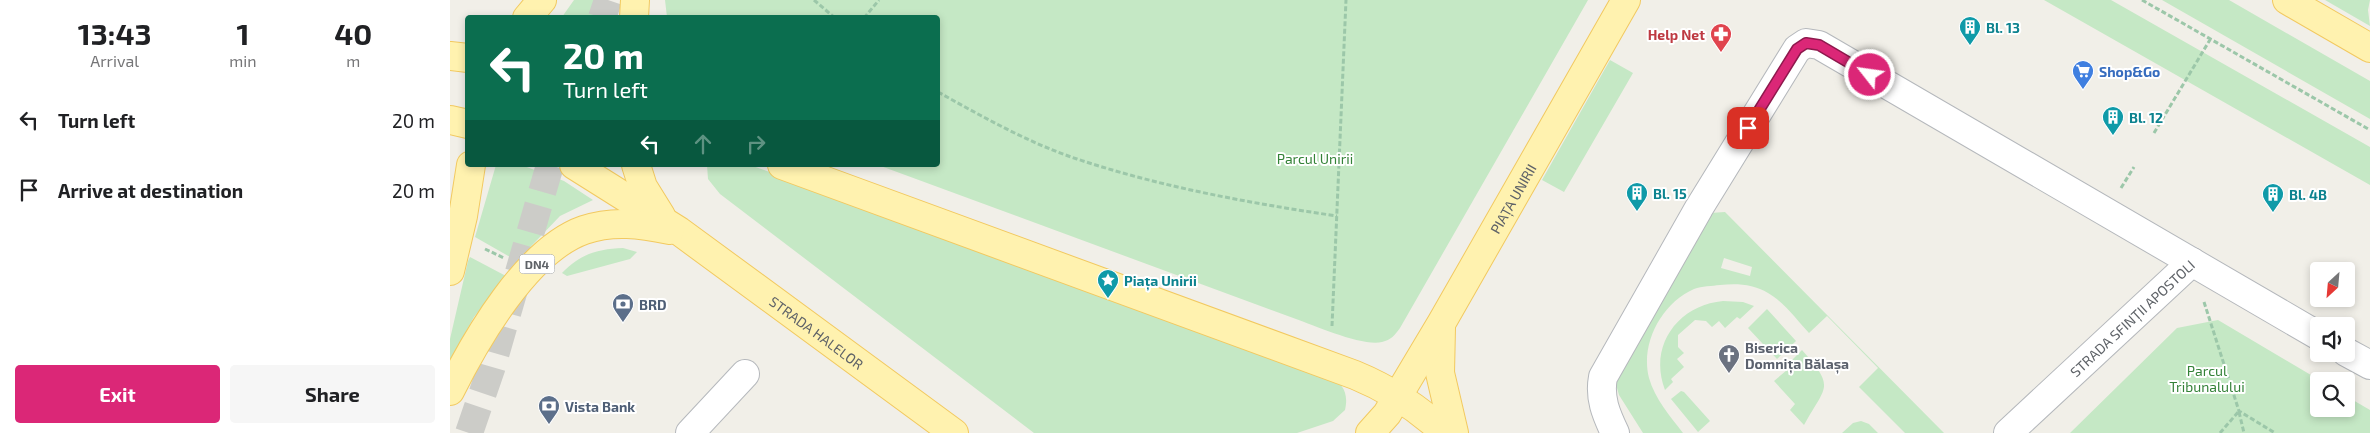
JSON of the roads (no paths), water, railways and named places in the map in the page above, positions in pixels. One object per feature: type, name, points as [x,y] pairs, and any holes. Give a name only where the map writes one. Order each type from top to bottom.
[{"type":"main road","points":[[530,15],[542,0]]},
{"type":"main road","points":[[634,15],[635,0]]},
{"type":"main road","name":"PIAȚA UNIRII","points":[[1370,433],[1380,423],[1398,396],[1442,322],[1626,0]]},
{"type":"main road","points":[[2287,0],[2370,48]]},
{"type":"main road","points":[[450,56],[465,58]]},
{"type":"main road","points":[[450,120],[465,123]]},
{"type":"main road","points":[[450,271],[463,216],[471,167]]},
{"type":"main road","points":[[577,167],[674,228]]},
{"type":"main road","points":[[637,167],[650,200],[674,228]]},
{"type":"main road","points":[[787,167],[1343,370],[1398,396],[1422,412],[1445,433]]},
{"type":"main road","name":"DN4","points":[[450,391],[476,342],[508,295],[560,243],[582,230],[616,223],[674,228]]},
{"type":"main road","name":"STRADA HALELOR","points":[[674,228],[954,433]]},
{"type":"main road","points":[[1442,322],[1439,346],[1440,373],[1454,433]]},
{"type":"street","points":[[1615,433],[1604,408],[1600,390],[1603,377],[1699,208],[1797,49],[1806,43],[1819,45],[2192,262]]},
{"type":"street","name":"STRADA SFINȚII APOSTOLI","points":[[2008,433],[2192,262],[2310,331]]},
{"type":"street","points":[[2355,357],[2370,365]]},
{"type":"street","points":[[690,433],[745,374]]},
{"type":"tunnel","points":[[603,15],[608,0]]},
{"type":"tunnel","points":[[469,433],[491,369],[549,167]]},
{"type":"place","name":"Bl. 13","points":[[1970,46]]},
{"type":"place","name":"Help Net","points":[[1721,53]]},
{"type":"place","name":"Shop&Go","points":[[2083,90]]},
{"type":"place","name":"Bl. 12","points":[[2113,136]]},
{"type":"place","name":"Bl. 15","points":[[1637,212]]},
{"type":"place","name":"Bl. 4B","points":[[2273,213]]},
{"type":"place","name":"Piața Unirii","points":[[1108,299]]},
{"type":"place","name":"BRD","points":[[623,323]]},
{"type":"place","name":"Biserica Domnița Bălașa","points":[[1729,374]]},
{"type":"place","name":"Vista Bank","points":[[549,425]]},
{"type":"park label","name":"Parcul Unirii","points":[[1315,158]]},
{"type":"park label","name":"Parcul Tribunalului","points":[[2207,378]]}]
